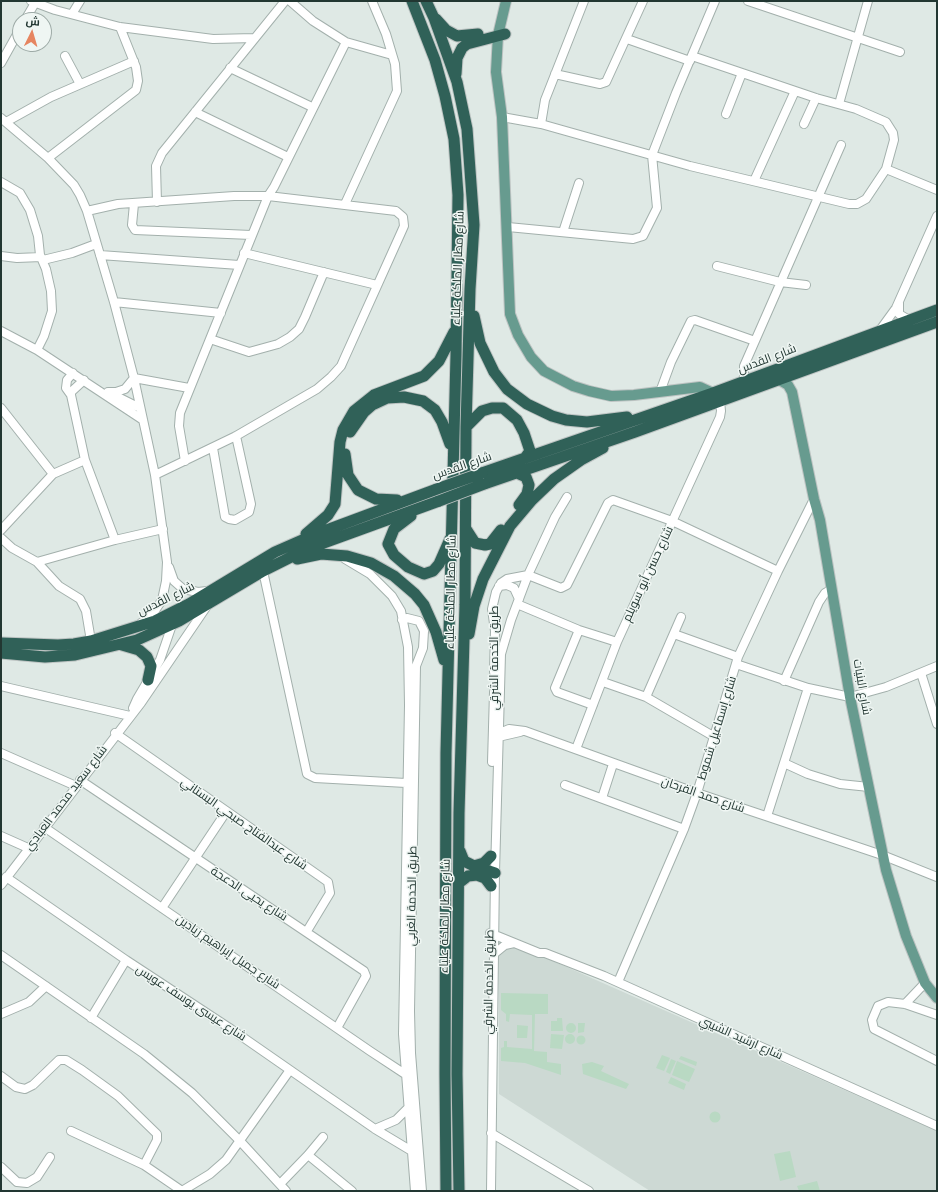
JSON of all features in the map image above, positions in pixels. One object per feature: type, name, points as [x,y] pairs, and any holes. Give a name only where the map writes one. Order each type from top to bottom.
[{"type":"highway","name":"شارع مطار الملكة علياء","points":[[412,1],[435,60],[445,96],[454,139],[458,195],[447,676],[445,1066],[446,1191]]},
{"type":"highway","name":"شارع مطار الملكة علياء","points":[[426,1],[434,18],[457,82],[467,129],[471,161],[474,225],[470,289],[466,427],[466,529],[459,849],[457,1074],[459,1191]]},
{"type":"highway","points":[[434,18],[446,30],[457,36],[470,36],[502,31]]},
{"type":"highway","points":[[457,82],[457,58],[462,48],[472,42],[502,31]]},
{"type":"highway","points":[[470,289],[476,329],[485,355],[494,372],[507,389],[527,404],[552,416],[566,420],[587,422],[615,420],[663,411]]},
{"type":"highway","name":"شارع القدس","points":[[1,643],[58,645],[91,641],[170,620],[218,587],[275,552],[294,543],[407,499],[437,489],[517,473],[624,435],[716,397],[744,381],[937,310]]},
{"type":"highway","name":"شارع القدس","points":[[1,653],[45,657],[75,655],[121,645],[170,620],[208,605],[263,571],[307,549],[439,501],[525,458],[663,411],[778,379],[937,322]]},
{"type":"highway","points":[[294,543],[324,519],[334,504],[340,442],[343,430],[354,411],[374,395],[416,381],[427,373],[444,354],[455,327]]},
{"type":"highway","points":[[407,499],[388,500],[370,498],[358,490],[348,475],[345,461],[346,442],[351,429],[364,412],[380,400],[395,396],[423,401],[430,405],[439,416],[453,451]]},
{"type":"highway","points":[[466,427],[482,411],[492,408],[503,408],[517,420],[524,433],[530,451],[525,458]]},
{"type":"highway","points":[[462,678],[474,606],[483,579],[510,526],[532,500],[554,479],[581,460],[624,435]]},
{"type":"highway","points":[[466,529],[475,543],[480,545],[490,544],[529,490],[528,480],[526,477],[517,473]]},
{"type":"highway","points":[[414,510],[412,515],[394,529],[388,544],[394,555],[408,567],[424,574],[433,571],[439,564],[451,537]]},
{"type":"highway","points":[[277,564],[311,555],[331,554],[348,556],[371,563],[394,576],[415,594],[424,605],[434,627],[447,676]]},
{"type":"highway","points":[[44,645],[41,651],[45,657]]},
{"type":"highway","points":[[121,645],[138,650],[147,657],[151,666],[148,680]]},
{"type":"highway","points":[[459,849],[462,859],[474,866],[493,872]]},
{"type":"highway","points":[[474,866],[484,863],[491,856]]},
{"type":"highway","points":[[459,884],[468,876],[477,875],[485,878],[491,886]]},
{"type":"main road","points":[[506,1],[496,64],[502,117],[508,227],[510,314],[518,335],[531,358],[544,371],[560,380],[589,391],[611,396],[634,395],[700,387],[716,397]]},
{"type":"main road","points":[[502,31],[513,1]]},
{"type":"main road","name":"شارع البنيات","points":[[778,379],[790,388],[802,422],[814,499],[822,530],[850,697],[882,855],[901,922],[925,983],[937,998]]},
{"type":"street","points":[[72,14],[80,1]]},
{"type":"street","points":[[157,202],[155,175],[159,159],[230,68],[285,1]]},
{"type":"street","points":[[290,1],[313,20],[346,42],[392,55]]},
{"type":"street","points":[[345,204],[395,98],[397,80],[392,55],[386,34],[372,1]]},
{"type":"street","points":[[541,124],[545,100],[584,1]]},
{"type":"street","points":[[555,74],[600,84],[606,82],[643,1]]},
{"type":"street","points":[[508,227],[633,239],[643,236],[657,208],[652,155],[715,1]]},
{"type":"street","points":[[748,1],[858,36],[900,52]]},
{"type":"street","points":[[839,104],[868,1]]},
{"type":"street","points":[[29,12],[33,2],[120,27],[213,39],[254,38]]},
{"type":"street","points":[[48,158],[134,93],[138,81],[134,61],[120,27]]},
{"type":"street","points":[[502,117],[541,124],[652,155],[849,204],[862,202],[866,199],[886,169],[894,140],[890,127],[882,119],[742,73],[691,59],[627,38]]},
{"type":"street","points":[[185,461],[178,419],[189,388],[268,196],[346,42]]},
{"type":"street","points":[[1,63],[12,43]]},
{"type":"street","points":[[65,56],[80,84]]},
{"type":"street","points":[[131,630],[152,615],[161,604],[166,581],[167,562],[155,475],[134,378],[114,302],[87,211],[74,185],[48,158],[4,120],[80,84],[134,61]]},
{"type":"street","points":[[230,68],[312,107]]},
{"type":"street","points":[[726,114],[742,73]]},
{"type":"street","points":[[754,181],[795,91]]},
{"type":"street","points":[[804,124],[816,98]]},
{"type":"street","points":[[195,112],[288,158]]},
{"type":"street","points":[[744,381],[744,366],[841,145]]},
{"type":"street","points":[[886,169],[937,190]]},
{"type":"street","points":[[1,182],[20,193],[26,202],[38,236],[51,291],[52,312],[44,336],[36,350]]},
{"type":"street","points":[[563,232],[579,183]]},
{"type":"street","points":[[87,211],[107,206],[234,196],[268,196],[396,211],[403,217],[403,230],[346,357],[341,366],[331,377],[317,389],[236,436],[155,475]]},
{"type":"street","points":[[134,204],[132,226],[135,230],[251,235]]},
{"type":"street","points":[[880,330],[899,302],[937,216]]},
{"type":"street","points":[[1,256],[16,258],[42,258],[72,253],[96,244]]},
{"type":"street","points":[[244,253],[377,285]]},
{"type":"street","points":[[100,255],[239,265]]},
{"type":"street","points":[[717,266],[780,282],[806,285]]},
{"type":"street","points":[[210,339],[249,352],[278,344],[290,337],[298,329],[305,317],[324,272]]},
{"type":"street","points":[[114,302],[221,313]]},
{"type":"street","points":[[899,302],[900,314],[909,320]]},
{"type":"street","points":[[660,392],[671,362],[691,321],[695,320],[755,341]]},
{"type":"street","points":[[1,331],[36,350],[73,373],[143,420]]},
{"type":"street","points":[[73,373],[66,382],[66,388],[71,395],[85,460],[115,540]]},
{"type":"street","points":[[134,378],[189,388]]},
{"type":"street","points":[[108,392],[116,392],[125,389],[134,378]]},
{"type":"street","points":[[71,395],[71,392],[84,380]]},
{"type":"street","points":[[98,389],[108,392],[140,408]]},
{"type":"street","name":"شارع حسن أبو سويلم","points":[[576,750],[617,642],[720,417],[721,411],[716,397]]},
{"type":"street","points":[[1,408],[54,474]]},
{"type":"street","points":[[213,448],[225,517],[228,520],[235,520],[249,512],[252,504],[236,436]]},
{"type":"street","points":[[1,530],[54,474],[85,460]]},
{"type":"street","name":"طريق الخدمة الشرقي","points":[[486,1191],[493,872],[500,658],[511,620],[528,575],[555,517],[567,496]]},
{"type":"street","name":"شارع إسماعيل شموط","points":[[618,982],[684,829],[697,793],[713,736],[737,661],[778,571],[814,499]]},
{"type":"street","points":[[499,586],[507,579],[528,575],[561,588],[567,585],[610,501],[617,500],[672,521],[778,571]]},
{"type":"street","points":[[37,562],[115,540],[163,529]]},
{"type":"street","points":[[1,538],[12,548],[37,562],[50,578],[59,586],[76,596],[83,604],[86,611],[91,641]]},
{"type":"street","name":"طريق الخدمة الغربي","points":[[331,554],[353,563],[378,581],[397,603],[401,611],[409,654],[412,708],[409,1107],[422,1191]]},
{"type":"street","points":[[167,562],[173,578],[183,589],[198,592],[218,587]]},
{"type":"street","points":[[263,571],[307,774],[315,778],[406,783]]},
{"type":"street","points":[[499,586],[507,585],[514,588],[518,601],[579,630],[617,642]]},
{"type":"street","name":"طريق الخدمة الشرقي","points":[[491,1191],[494,954],[491,886],[493,872],[491,856],[497,736],[495,630],[492,609],[499,586]]},
{"type":"street","points":[[784,681],[819,602],[825,593],[832,589]]},
{"type":"street","name":"شارع سعيد محمد العبادي","points":[[1,885],[131,714],[208,605]]},
{"type":"street","points":[[646,697],[682,617]]},
{"type":"street","name":"طريق الخدمة الغربي","points":[[402,620],[407,618],[419,621],[424,631],[424,648],[416,666],[406,783],[403,1012],[416,1153],[415,1191]]},
{"type":"street","points":[[493,619],[501,623],[511,620]]},
{"type":"street","name":"شارع سعيد محمد العبادي","points":[[131,714],[136,698],[160,660],[170,620]]},
{"type":"street","points":[[579,630],[555,688],[557,692],[593,705]]},
{"type":"street","points":[[674,634],[784,681],[850,697],[886,687],[937,666]]},
{"type":"street","points":[[921,673],[937,724]]},
{"type":"street","points":[[603,682],[646,697],[713,736]]},
{"type":"street","points":[[1,686],[131,714]]},
{"type":"street","points":[[767,816],[808,688]]},
{"type":"street","name":"شارع حمد الفرحان","points":[[497,736],[525,731],[613,764],[882,855],[937,877]]},
{"type":"street","name":"شارع عبدالفتاح صبحي البستاني","points":[[115,734],[328,882],[330,893],[307,931]]},
{"type":"street","name":"شارع يحيى الدعجة","points":[[1,753],[78,783],[307,931],[366,973],[359,989],[337,1028]]},
{"type":"street","points":[[784,763],[808,774],[840,784],[869,787]]},
{"type":"street","points":[[602,798],[613,764]]},
{"type":"street","points":[[565,785],[684,829]]},
{"type":"street","points":[[162,908],[226,812]]},
{"type":"street","name":"شارع جميل إبراهيم زيادين","points":[[44,827],[337,1028],[409,1073]]},
{"type":"street","points":[[1,836],[28,848]]},
{"type":"street","name":"شارع عيسى يوسف عويس","points":[[6,877],[126,960],[231,1029],[375,1129],[416,1153]]},
{"type":"street","name":"شارع ارشيد الشيبي","points":[[492,931],[514,943],[539,953],[545,953]]},
{"type":"street","name":"شارع ارشيد الشيبي","points":[[492,931],[540,949],[545,953],[618,982],[937,1126]]},
{"type":"street","points":[[494,954],[505,945],[514,943]]},
{"type":"street","points":[[1,955],[144,1054],[192,1093],[240,1141],[286,1191]]},
{"type":"street","points":[[91,1018],[126,960]]},
{"type":"street","points":[[906,1004],[925,983]]},
{"type":"street","points":[[1,1014],[29,1002],[46,986]]},
{"type":"street","points":[[937,1015],[906,1004],[888,1002],[878,1006],[872,1020],[872,1027],[937,1061]]},
{"type":"street","points":[[1,1076],[16,1087],[25,1089],[33,1085],[57,1060],[64,1059],[71,1063],[118,1096],[157,1134],[157,1140],[144,1164]]},
{"type":"street","points":[[71,1131],[144,1164],[182,1191],[219,1167],[231,1154],[290,1070]]},
{"type":"street","points":[[375,1129],[396,1120],[409,1107]]},
{"type":"street","points":[[491,1133],[589,1191]]},
{"type":"street","points":[[280,1184],[308,1156],[323,1137]]},
{"type":"street","points":[[308,1156],[352,1191]]},
{"type":"street","points":[[1,1167],[17,1182],[27,1183],[37,1177],[50,1157]]},
{"type":"shaded area","points":[[499,937],[937,1131],[937,1191],[650,1191],[499,1094]]},
{"type":"green space","points":[[501,993],[548,994],[548,1014],[535,1014],[534,1051],[547,1052],[547,1062],[561,1064],[561,1075],[525,1063],[501,1061],[501,1048],[504,1047],[504,1041],[507,1041],[507,1047],[532,1049],[532,1015],[510,1014],[509,1022],[506,1021],[506,1014],[501,1010]]},
{"type":"green space","points":[[557,1018],[562,1018],[563,1031],[551,1031],[551,1021],[557,1021]]},
{"type":"green space","points":[[569,1023],[573,1023],[575,1024],[575,1032],[569,1033],[566,1030],[566,1026]]},
{"type":"green space","points":[[578,1023],[585,1023],[584,1032],[578,1033]]},
{"type":"green space","points":[[517,1025],[528,1026],[527,1038],[517,1038]]},
{"type":"green space","points":[[551,1034],[564,1035],[562,1049],[550,1048]]},
{"type":"green space","points":[[568,1034],[572,1034],[574,1035],[574,1043],[568,1044],[565,1041],[565,1037]]},
{"type":"green space","points":[[581,1035],[586,1040],[581,1045],[576,1040]]},
{"type":"green space","points":[[662,1055],[670,1058],[664,1071],[656,1068]]},
{"type":"green space","points":[[681,1056],[697,1062],[696,1066],[679,1059]]},
{"type":"green space","points":[[671,1059],[676,1061],[670,1074],[666,1072]]},
{"type":"green space","points":[[677,1061],[695,1069],[689,1082],[672,1075]]},
{"type":"green space","points":[[592,1062],[604,1066],[601,1071],[629,1084],[626,1089],[583,1074],[582,1064]]},
{"type":"green space","points":[[671,1077],[686,1084],[684,1090],[668,1083]]},
{"type":"green space","points":[[713,1112],[717,1112],[719,1113],[719,1121],[713,1122],[710,1119],[710,1115]]},
{"type":"green space","points":[[790,1151],[796,1177],[780,1181],[774,1154]]},
{"type":"green space","points":[[817,1181],[820,1191],[799,1191],[797,1186]]}]
